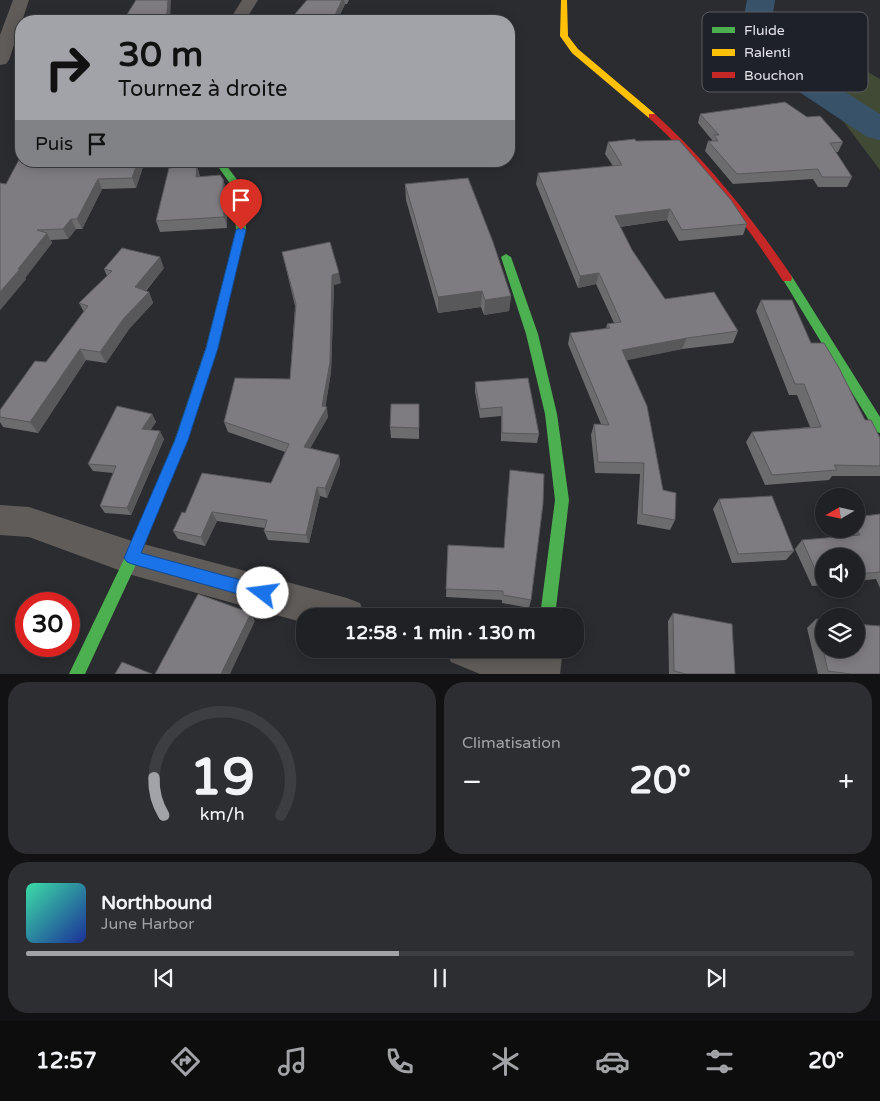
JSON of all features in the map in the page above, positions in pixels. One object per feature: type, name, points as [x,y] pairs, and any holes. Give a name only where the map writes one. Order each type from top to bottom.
[{"type":"street","points":[[16,15],[21,0]]},
{"type":"street","points":[[241,15],[250,0]]},
{"type":"street","points":[[564,0],[564,36],[575,51],[671,132],[710,172],[736,205],[786,277],[880,428]]},
{"type":"street","points":[[0,60],[15,17]]},
{"type":"street","points":[[77,674],[132,558],[181,440],[212,348],[241,230],[239,189],[222,167]]},
{"type":"street","points":[[506,257],[532,334],[552,414],[562,500],[549,608]]},
{"type":"street","points":[[0,520],[29,522],[132,558],[317,608]]},
{"type":"street","points":[[491,658],[539,674],[542,658]]},
{"type":"green space","points":[[868,72],[880,79],[880,170],[821,92],[868,92]]},
{"type":"building","points":[[136,0],[168,0],[166,15],[127,15]]},
{"type":"building","points":[[307,0],[342,0],[335,15],[294,15]]},
{"type":"building","points":[[785,102],[807,117],[820,116],[843,142],[830,143],[852,177],[822,177],[818,169],[737,174],[708,141],[718,141],[714,135],[719,135],[700,114]]},
{"type":"building","points":[[635,139],[636,141],[679,140],[731,200],[747,224],[682,230],[670,209],[615,216],[632,250],[665,299],[714,292],[738,331],[622,350],[647,406],[663,490],[676,493],[675,520],[642,514],[644,463],[598,462],[594,424],[609,425],[570,333],[610,328],[607,324],[621,322],[599,273],[580,276],[538,173],[622,165],[608,142]]},
{"type":"building","points":[[15,167],[136,167],[132,178],[98,179],[77,219],[71,219],[63,229],[37,230],[47,233],[0,292],[0,183],[6,184]]},
{"type":"building","points":[[197,167],[196,177],[220,175],[223,179],[224,217],[156,221],[169,168]]},
{"type":"building","points":[[468,178],[493,242],[511,296],[485,300],[482,291],[438,297],[405,184]]},
{"type":"building","points":[[330,242],[339,273],[332,275],[330,362],[322,406],[327,407],[304,447],[339,455],[325,488],[317,487],[306,535],[264,531],[267,520],[212,512],[201,537],[173,531],[182,512],[185,513],[202,473],[271,483],[289,444],[224,422],[235,378],[290,379],[296,304],[282,252]]},
{"type":"building","points":[[122,248],[160,257],[135,287],[149,292],[124,318],[100,352],[80,349],[30,422],[0,417],[0,410],[35,361],[46,362],[88,306],[79,303],[112,271],[104,269]]},
{"type":"building","points":[[761,300],[792,300],[811,343],[824,343],[865,420],[871,420],[880,438],[880,466],[834,465],[837,470],[772,475],[752,432],[821,427],[804,384],[795,384]]},
{"type":"building","points":[[528,378],[539,434],[502,433],[502,407],[480,409],[475,382]]},
{"type":"building","points":[[391,404],[419,404],[419,428],[390,427]]},
{"type":"building","points":[[117,406],[152,414],[142,429],[160,431],[127,508],[100,506],[116,466],[88,464]]},
{"type":"building","points":[[510,470],[544,474],[543,504],[531,600],[503,595],[503,591],[446,589],[448,545],[504,548]]},
{"type":"building","points":[[772,496],[794,551],[738,554],[719,499]]},
{"type":"building","points":[[880,514],[880,572],[865,573],[865,548],[815,548],[815,569],[802,540],[865,538],[865,516]]},
{"type":"building","points":[[198,594],[251,613],[221,674],[155,674]]},
{"type":"building","points":[[673,613],[732,624],[735,674],[686,674],[674,671]]},
{"type":"building","points":[[865,625],[880,626],[880,674],[851,674],[828,671],[825,658],[865,658]]},
{"type":"building","points":[[122,662],[152,674],[115,674]]},
{"type":"waterway","points":[[759,12],[761,0]]},
{"type":"waterway","points":[[823,92],[880,129]]},
{"type":"traffic: fast","points":[[77,674],[132,558],[181,439],[212,347],[241,230],[239,189],[222,167]]},
{"type":"traffic: fast","points":[[506,257],[532,334],[551,414],[562,500],[549,608]]},
{"type":"traffic: fast","points":[[787,278],[880,428]]},
{"type":"traffic: slow","points":[[564,0],[564,36],[575,51],[652,116]]},
{"type":"traffic: jam","points":[[652,116],[690,152],[725,192],[787,278]]},
{"type":"route","points":[[241,230],[212,348],[181,440],[132,558],[263,593]]}]
